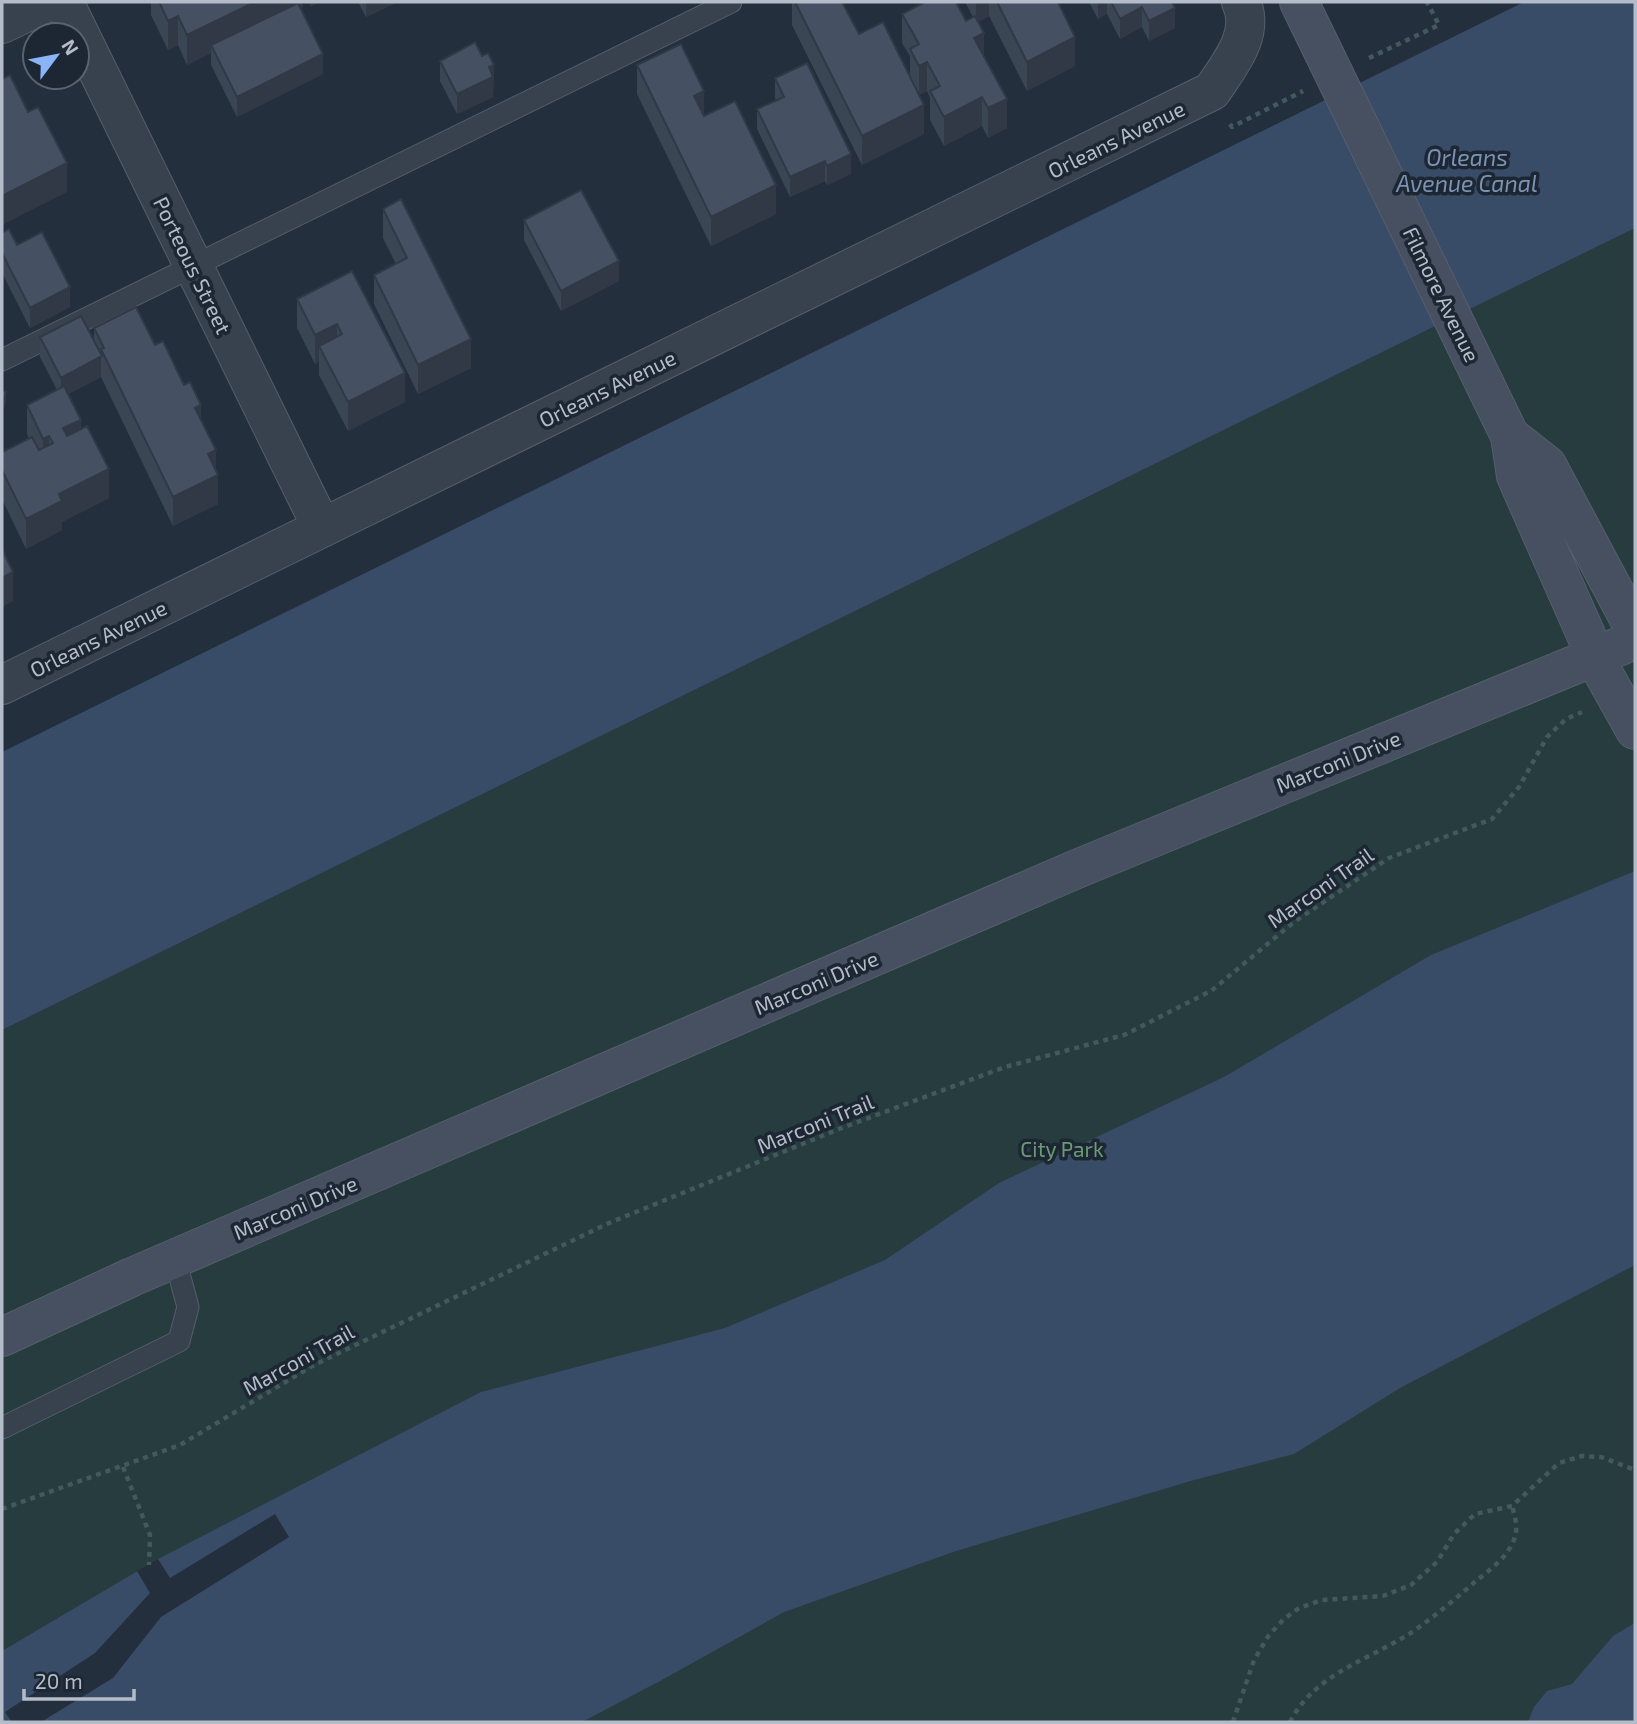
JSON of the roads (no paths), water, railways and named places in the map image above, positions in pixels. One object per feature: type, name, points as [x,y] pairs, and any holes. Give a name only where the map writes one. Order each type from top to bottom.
[{"type":"street","points":[[2,24],[48,2]]},
{"type":"street","name":"Porteous Street","points":[[64,2],[323,528]]},
{"type":"street","name":"Orleans Avenue","points":[[2,685],[1212,92],[1241,44],[1247,15],[1241,2]]},
{"type":"street","name":"Filmore Avenue","points":[[1299,2],[1510,436],[1516,476],[1595,656],[1635,730]]},
{"type":"street","name":"Filmore Avenue","points":[[1510,436],[1547,465],[1635,631]]},
{"type":"street","name":"Marconi Drive","points":[[2,1337],[175,1259],[1079,868],[1635,640]]},
{"type":"lane","points":[[2,360],[731,2]]},
{"type":"lane","points":[[2,1428],[179,1341],[188,1307],[175,1259]]},
{"type":"water","name":"Orleans Avenue Canal","points":[[1524,2],[1635,2],[1635,228],[2,1030],[2,752]]},
{"type":"water","points":[[1635,871],[1635,1265],[1400,1388],[1294,1454],[1194,1480],[956,1551],[784,1612],[582,1722],[2,1722],[2,1651],[158,1559],[481,1392],[725,1328],[885,1260],[999,1183],[1224,1077],[1431,955]]},
{"type":"water","points":[[1635,1623],[1635,1722],[1528,1722],[1534,1707],[1547,1691],[1572,1684],[1613,1636]]},
{"type":"park label","name":"City Park","points":[[1062,1148]]}]
